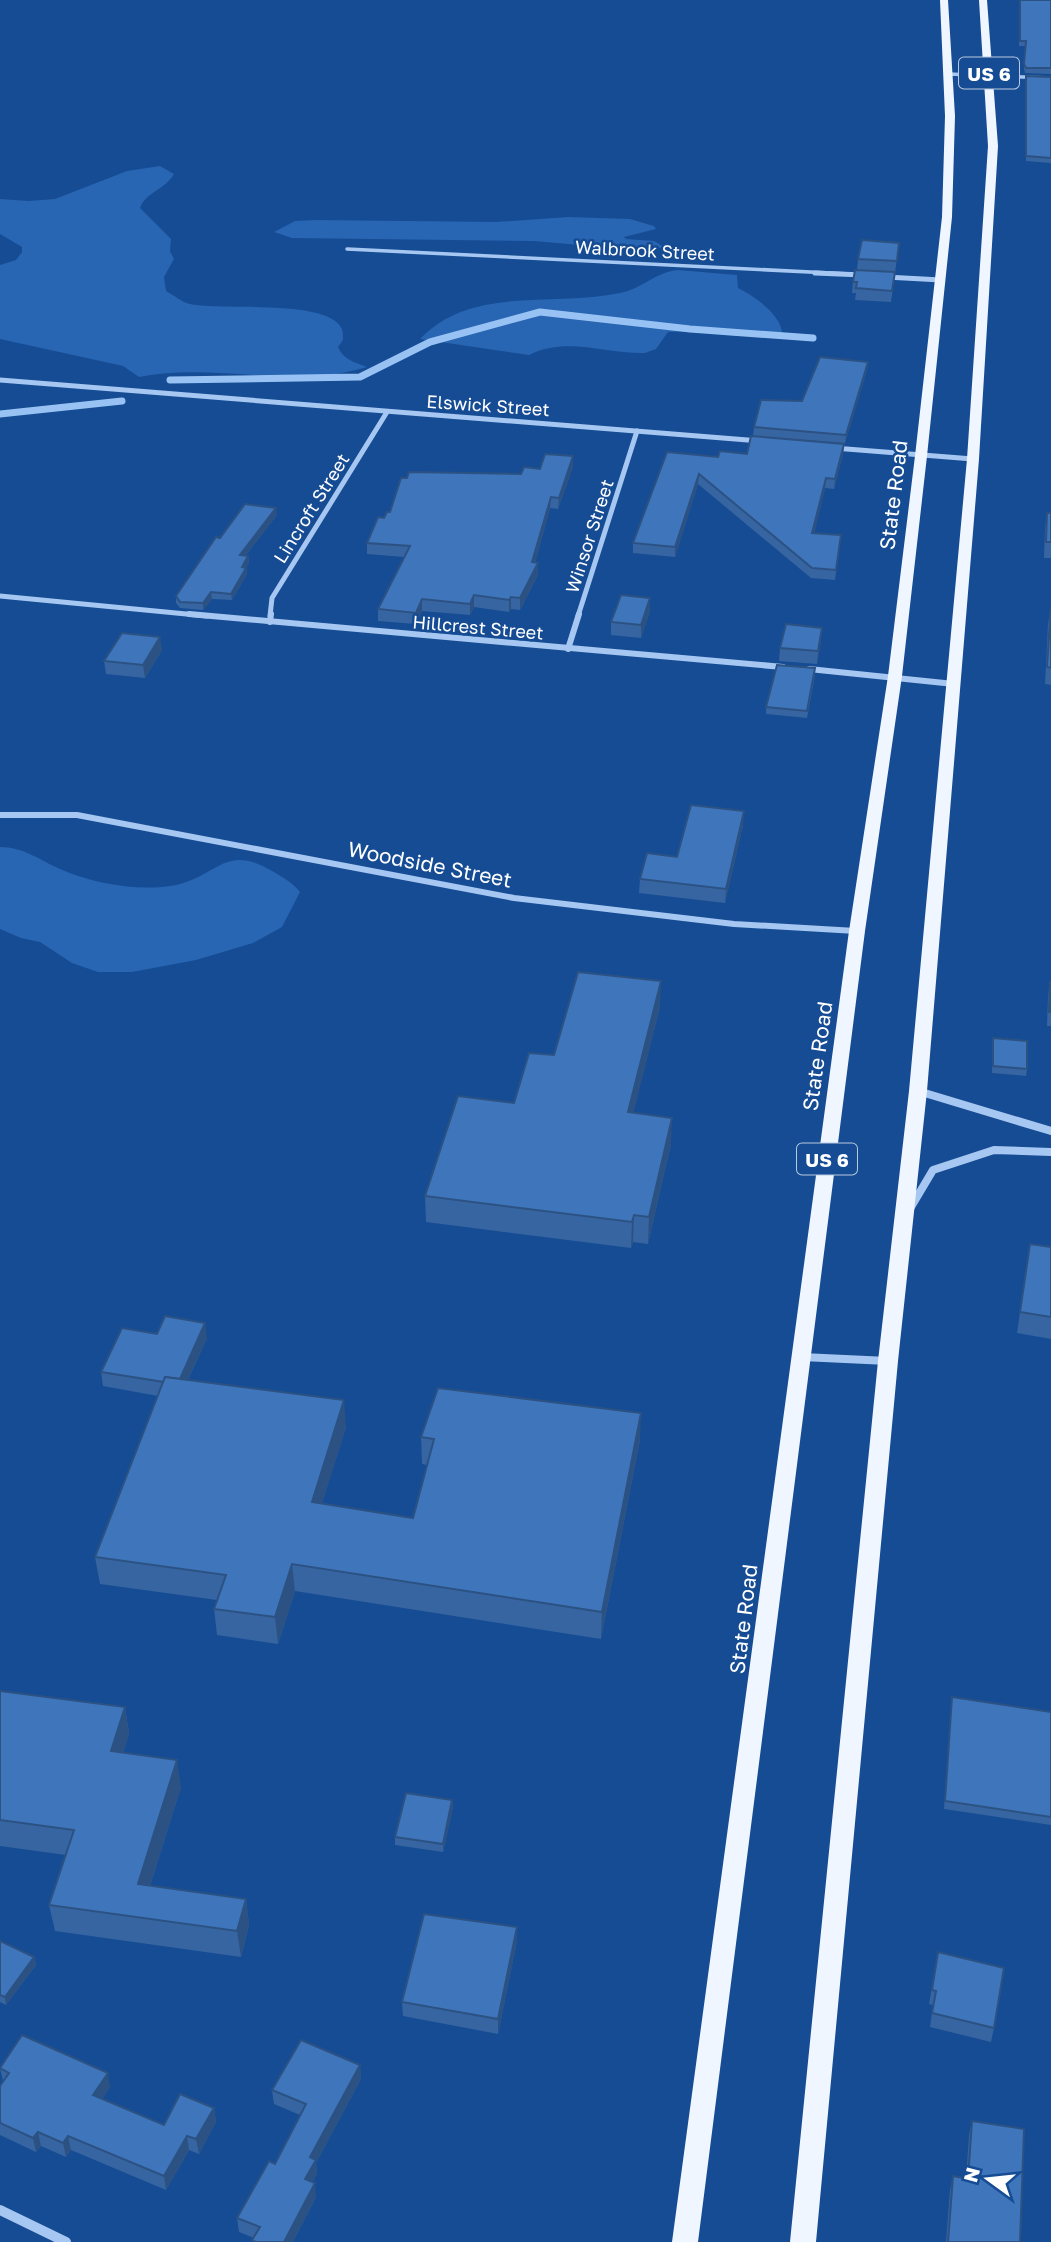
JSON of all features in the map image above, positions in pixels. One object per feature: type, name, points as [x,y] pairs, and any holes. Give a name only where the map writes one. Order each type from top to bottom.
[{"type":"main road","name":"State Road","points":[[685,2242],[800,1356],[857,931],[895,676],[941,280],[950,153],[944,0]]},
{"type":"main road","name":"US 6","points":[[803,2242],[888,1361],[918,1091],[973,459],[993,146],[983,0]]},
{"type":"street","points":[[948,74],[1051,78]]},
{"type":"street","name":"Walbrook Street","points":[[347,249],[869,275]]},
{"type":"street","points":[[881,276],[941,280]]},
{"type":"street","name":"Elswick Street","points":[[0,380],[773,442]]},
{"type":"street","name":"Lincroft Street","points":[[270,622],[272,598],[387,412]]},
{"type":"street","name":"Winsor Street","points":[[568,649],[637,431]]},
{"type":"street","points":[[828,447],[973,459]]},
{"type":"street","name":"Hillcrest Street","points":[[0,596],[791,668]]},
{"type":"street","points":[[804,669],[954,684]]},
{"type":"street","name":"Woodside Street","points":[[0,815],[77,815],[514,898],[734,923],[857,931]]},
{"type":"street","points":[[918,1091],[1051,1131]]},
{"type":"street","points":[[905,1216],[933,1170],[994,1150],[1051,1152]]},
{"type":"street","points":[[800,1356],[888,1361]]},
{"type":"street","points":[[0,2210],[66,2242]]},
{"type":"shaded area","points":[[160,166],[174,174],[147,198],[140,208],[171,239],[170,251],[174,259],[164,277],[166,291],[190,304],[296,309],[333,319],[342,329],[343,340],[338,347],[343,355],[367,367],[310,376],[196,372],[139,377],[123,366],[0,339],[0,265],[16,260],[22,247],[0,234],[0,199],[55,199],[127,171]]},
{"type":"shaded area","points":[[568,217],[630,219],[654,226],[656,229],[624,237],[654,241],[664,247],[647,251],[534,241],[292,238],[274,232],[295,221],[496,222]]},
{"type":"shaded area","points":[[678,270],[737,275],[738,288],[771,312],[782,332],[735,336],[694,331],[668,332],[656,349],[645,353],[572,346],[529,355],[420,339],[441,322],[463,311],[488,304],[620,293],[662,274]]},
{"type":"shaded area","points":[[0,847],[24,852],[85,878],[113,885],[142,887],[170,886],[186,882],[231,861],[243,860],[257,863],[274,872],[300,892],[282,927],[253,943],[196,960],[132,972],[98,972],[72,963],[40,942],[0,929]]},
{"type":"building","points":[[1020,0],[1051,0],[1051,68],[1026,68],[1024,64],[1026,41],[1020,41]]},
{"type":"building","points":[[1026,76],[1051,77],[1051,158],[1026,156]]},
{"type":"building","points":[[862,240],[899,243],[897,261],[858,259]]},
{"type":"building","points":[[855,270],[895,272],[892,291],[856,288],[857,282],[853,282]]},
{"type":"building","points":[[820,357],[868,362],[846,435],[754,427],[761,400],[802,401]]},
{"type":"building","points":[[751,436],[844,444],[835,479],[826,478],[812,533],[841,535],[836,570],[812,568],[699,474],[675,547],[633,543],[667,452],[718,457],[720,451],[747,454]]},
{"type":"building","points":[[545,454],[573,456],[559,498],[551,497],[532,562],[538,563],[520,598],[511,597],[509,600],[474,595],[470,604],[422,599],[416,613],[378,609],[410,546],[367,543],[378,517],[384,518],[387,512],[390,512],[401,478],[407,478],[409,472],[521,474],[524,467],[540,469]]},
{"type":"building","points":[[245,504],[276,508],[240,555],[248,556],[242,567],[246,568],[231,594],[211,592],[203,603],[180,602],[176,596],[216,537],[220,538]]},
{"type":"building","points":[[1047,513],[1051,513],[1051,542],[1046,542]]},
{"type":"building","points":[[621,595],[650,598],[641,625],[611,622]]},
{"type":"building","points":[[1051,607],[1051,668],[1047,667]]},
{"type":"building","points":[[786,624],[822,628],[818,651],[780,648]]},
{"type":"building","points":[[122,633],[160,637],[143,665],[104,661]]},
{"type":"building","points":[[777,665],[815,668],[807,711],[766,707]]},
{"type":"building","points":[[691,805],[744,811],[726,889],[640,879],[647,853],[677,857]]},
{"type":"building","points":[[578,972],[661,981],[628,1112],[672,1118],[649,1217],[634,1215],[632,1222],[425,1196],[458,1096],[514,1103],[529,1053],[554,1055]]},
{"type":"building","points":[[1050,982],[1051,1012],[1049,1012]]},
{"type":"building","points":[[993,1038],[1027,1041],[1027,1069],[993,1066]]},
{"type":"building","points":[[1030,1244],[1051,1247],[1051,1317],[1020,1312]]},
{"type":"building","points":[[165,1316],[205,1323],[180,1379],[165,1377],[164,1382],[101,1372],[122,1328],[157,1334]]},
{"type":"building","points":[[165,1377],[344,1400],[312,1502],[413,1518],[434,1439],[421,1437],[438,1388],[641,1413],[602,1612],[292,1564],[275,1617],[214,1609],[226,1575],[95,1557]]},
{"type":"building","points":[[0,1691],[125,1707],[111,1751],[177,1760],[138,1884],[246,1899],[237,1931],[49,1905],[74,1830],[0,1820]]},
{"type":"building","points":[[952,1697],[1051,1712],[1051,1817],[945,1801]]},
{"type":"building","points":[[406,1793],[452,1800],[443,1844],[395,1837]]},
{"type":"building","points":[[424,1914],[517,1927],[498,2019],[402,2002]]},
{"type":"building","points":[[0,1941],[34,1957],[5,1997],[0,1995]]},
{"type":"building","points":[[938,1952],[1004,1968],[994,2028],[932,2013],[936,1991],[932,1990]]},
{"type":"building","points":[[22,2035],[108,2073],[93,2095],[164,2125],[180,2094],[214,2108],[196,2139],[187,2136],[164,2176],[68,2136],[63,2143],[38,2132],[33,2138],[0,2123],[0,2086],[9,2073],[0,2068]]},
{"type":"building","points":[[301,2040],[360,2065],[310,2157],[316,2160],[305,2179],[315,2183],[284,2242],[256,2242],[252,2240],[260,2227],[237,2218],[269,2161],[275,2164],[306,2104],[272,2090]]},
{"type":"building","points":[[972,2121],[1024,2129],[1020,2242],[948,2242],[953,2176],[968,2179]]},
{"type":"waterway","points":[[170,380],[360,377],[430,342],[540,312],[690,329],[813,338]]},
{"type":"waterway","points":[[0,414],[122,401]]}]
